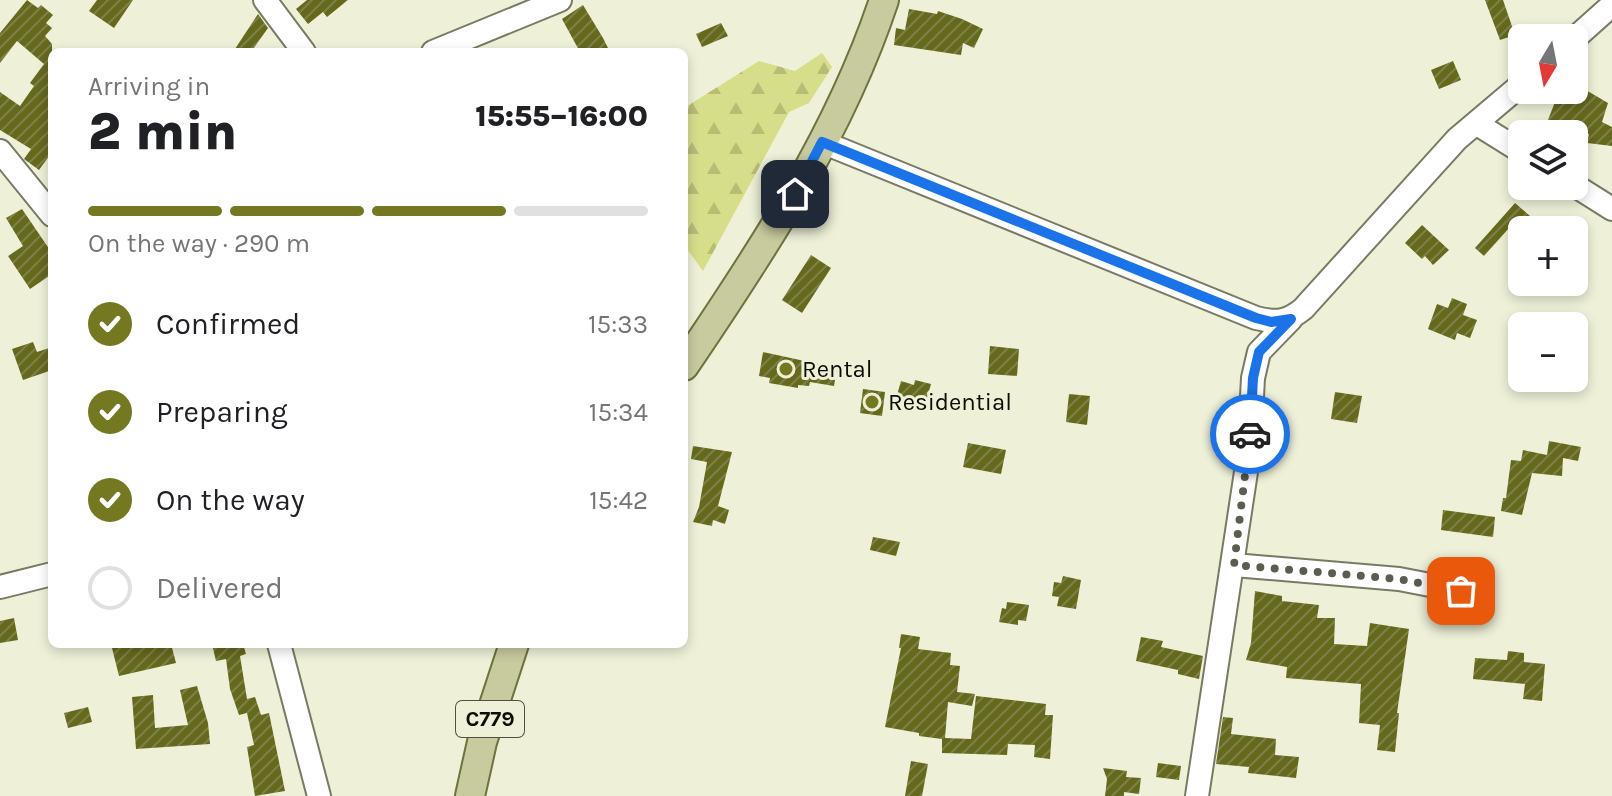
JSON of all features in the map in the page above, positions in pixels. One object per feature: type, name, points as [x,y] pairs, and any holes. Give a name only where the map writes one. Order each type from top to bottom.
[{"type":"main road","points":[[688,360],[795,194],[868,49],[884,0]]},
{"type":"main road","name":"C779","points":[[470,796],[482,742],[513,648]]},
{"type":"street","points":[[265,0],[301,48]]},
{"type":"street","points":[[443,48],[560,0]]},
{"type":"street","points":[[1588,26],[1612,5]]},
{"type":"street","points":[[1197,796],[1234,565],[1249,452],[1253,378],[1259,352],[1457,139],[1508,96]]},
{"type":"street","points":[[1477,124],[1508,143]]},
{"type":"street","points":[[822,142],[1256,318],[1271,322],[1291,319]]},
{"type":"street","points":[[0,151],[48,210]]},
{"type":"street","points":[[1588,194],[1612,209]]},
{"type":"street","points":[[1234,565],[1399,579],[1461,591]]},
{"type":"street","points":[[0,587],[48,575]]},
{"type":"street","points":[[280,648],[319,796]]},
{"type":"green space","points":[[822,53],[832,67],[809,103],[789,112],[703,271],[688,250],[688,105],[759,61],[795,71]]},
{"type":"building","points":[[27,0],[38,8],[41,5],[53,15],[46,23],[52,28],[45,36],[52,44],[52,48],[48,48],[48,158],[39,170],[24,159],[31,149],[0,130],[0,92],[20,106],[34,86],[30,83],[44,64],[17,41],[0,63],[0,33]]},
{"type":"building","points":[[97,0],[133,0],[114,28],[89,11]]},
{"type":"building","points":[[307,0],[348,0],[327,17],[323,12],[308,24],[296,9]]},
{"type":"building","points":[[1485,0],[1503,0],[1511,24],[1508,24],[1508,37],[1500,40]]},
{"type":"building","points":[[583,5],[608,48],[578,48],[562,19]]},
{"type":"building","points":[[909,9],[937,14],[938,11],[983,29],[974,48],[963,43],[961,55],[894,45],[896,28],[905,30]]},
{"type":"building","points":[[258,14],[268,28],[254,48],[236,48]]},
{"type":"building","points":[[721,23],[728,36],[702,47],[696,34]]},
{"type":"building","points":[[1453,61],[1461,80],[1439,89],[1431,70]]},
{"type":"building","points":[[1588,91],[1608,103],[1602,122],[1612,127],[1612,146],[1588,143],[1588,120],[1548,120],[1554,104],[1588,104]]},
{"type":"building","points":[[1515,203],[1530,216],[1508,216],[1508,229],[1484,256],[1475,248]]},
{"type":"building","points":[[22,209],[48,247],[48,277],[30,289],[8,256],[23,246],[6,218]]},
{"type":"building","points":[[1422,225],[1449,250],[1433,265],[1405,243]]},
{"type":"building","points":[[811,255],[831,268],[802,313],[782,300]]},
{"type":"building","points":[[1452,298],[1467,304],[1463,315],[1477,320],[1470,338],[1457,333],[1455,340],[1428,329],[1437,304],[1448,308]]},
{"type":"building","points":[[33,342],[37,352],[48,348],[48,371],[23,380],[12,349]]},
{"type":"building","points":[[990,346],[1019,349],[1017,376],[988,374]]},
{"type":"building","name":"Rental","points":[[763,352],[837,368],[834,386],[810,382],[809,386],[798,385],[798,388],[769,383],[770,378],[759,376]]},
{"type":"building","points":[[915,380],[931,384],[926,402],[897,395],[901,381],[914,385]]},
{"type":"building","name":"Residential","points":[[863,389],[885,392],[882,416],[860,413]]},
{"type":"building","points":[[1335,392],[1362,396],[1357,423],[1331,419]]},
{"type":"building","points":[[1069,394],[1090,396],[1087,425],[1066,422]]},
{"type":"building","points":[[1549,441],[1581,447],[1578,461],[1563,458],[1562,476],[1532,473],[1522,515],[1501,511],[1503,498],[1506,498],[1511,460],[1521,461],[1523,450],[1547,455]]},
{"type":"building","points":[[968,443],[1006,450],[1001,474],[963,467]]},
{"type":"building","points":[[693,446],[732,452],[718,506],[729,510],[725,524],[713,520],[712,526],[693,522],[699,507],[707,462],[691,459]]},
{"type":"building","points":[[1443,510],[1495,517],[1493,537],[1441,530]]},
{"type":"building","points":[[873,537],[900,542],[896,556],[870,550]]},
{"type":"building","points":[[1063,576],[1081,580],[1076,609],[1057,606],[1059,597],[1052,596],[1054,582],[1061,583]]},
{"type":"building","points":[[1255,591],[1282,596],[1282,601],[1319,605],[1317,618],[1335,618],[1334,644],[1367,646],[1370,623],[1409,629],[1397,713],[1395,752],[1377,750],[1380,725],[1359,723],[1361,684],[1286,678],[1287,667],[1246,660],[1251,643]]},
{"type":"building","points":[[1007,602],[1029,605],[1026,621],[1018,620],[1018,625],[999,622],[1002,608],[1006,609]]},
{"type":"building","points":[[14,618],[18,640],[0,643],[0,621]]},
{"type":"building","points":[[901,634],[920,637],[918,649],[951,653],[950,665],[960,666],[957,692],[975,694],[972,706],[948,702],[945,738],[971,739],[976,696],[1046,704],[1045,715],[1053,715],[1050,759],[1034,757],[1035,745],[1008,744],[1007,755],[942,753],[942,739],[885,727]]},
{"type":"building","points":[[1141,637],[1163,641],[1161,647],[1203,656],[1199,679],[1178,674],[1178,670],[1136,661]]},
{"type":"building","points":[[112,648],[172,648],[176,663],[119,676]]},
{"type":"building","points":[[213,648],[244,648],[246,654],[240,656],[247,699],[255,697],[261,715],[269,713],[285,791],[255,796],[247,747],[254,745],[247,713],[239,715],[230,689],[226,659],[216,661]]},
{"type":"building","points":[[1508,651],[1524,653],[1524,662],[1545,664],[1542,701],[1523,699],[1525,684],[1473,679],[1475,658],[1507,660]]},
{"type":"building","points":[[197,686],[208,723],[210,744],[136,749],[132,697],[153,695],[155,728],[188,725],[180,690]]},
{"type":"building","points":[[88,707],[92,722],[68,728],[64,713]]},
{"type":"building","points":[[1223,717],[1233,718],[1231,734],[1276,739],[1275,755],[1299,757],[1296,778],[1248,773],[1249,767],[1216,764]]},
{"type":"building","points":[[911,761],[928,764],[922,796],[905,796]]},
{"type":"building","points":[[1158,763],[1181,766],[1179,780],[1156,777]]},
{"type":"building","points":[[1103,768],[1127,771],[1126,777],[1141,778],[1139,794],[1124,792],[1124,796],[1105,796],[1107,779]]},
{"type":"way so far","points":[[1250,434],[1234,565],[1399,579],[1461,591]]},
{"type":"place","name":"Rental","points":[[786,369]]},
{"type":"place","name":"Residential","points":[[872,402]]},
{"type":"route","points":[[795,194],[822,142],[1256,318],[1271,322],[1291,319],[1259,352],[1253,378],[1250,434]]}]
